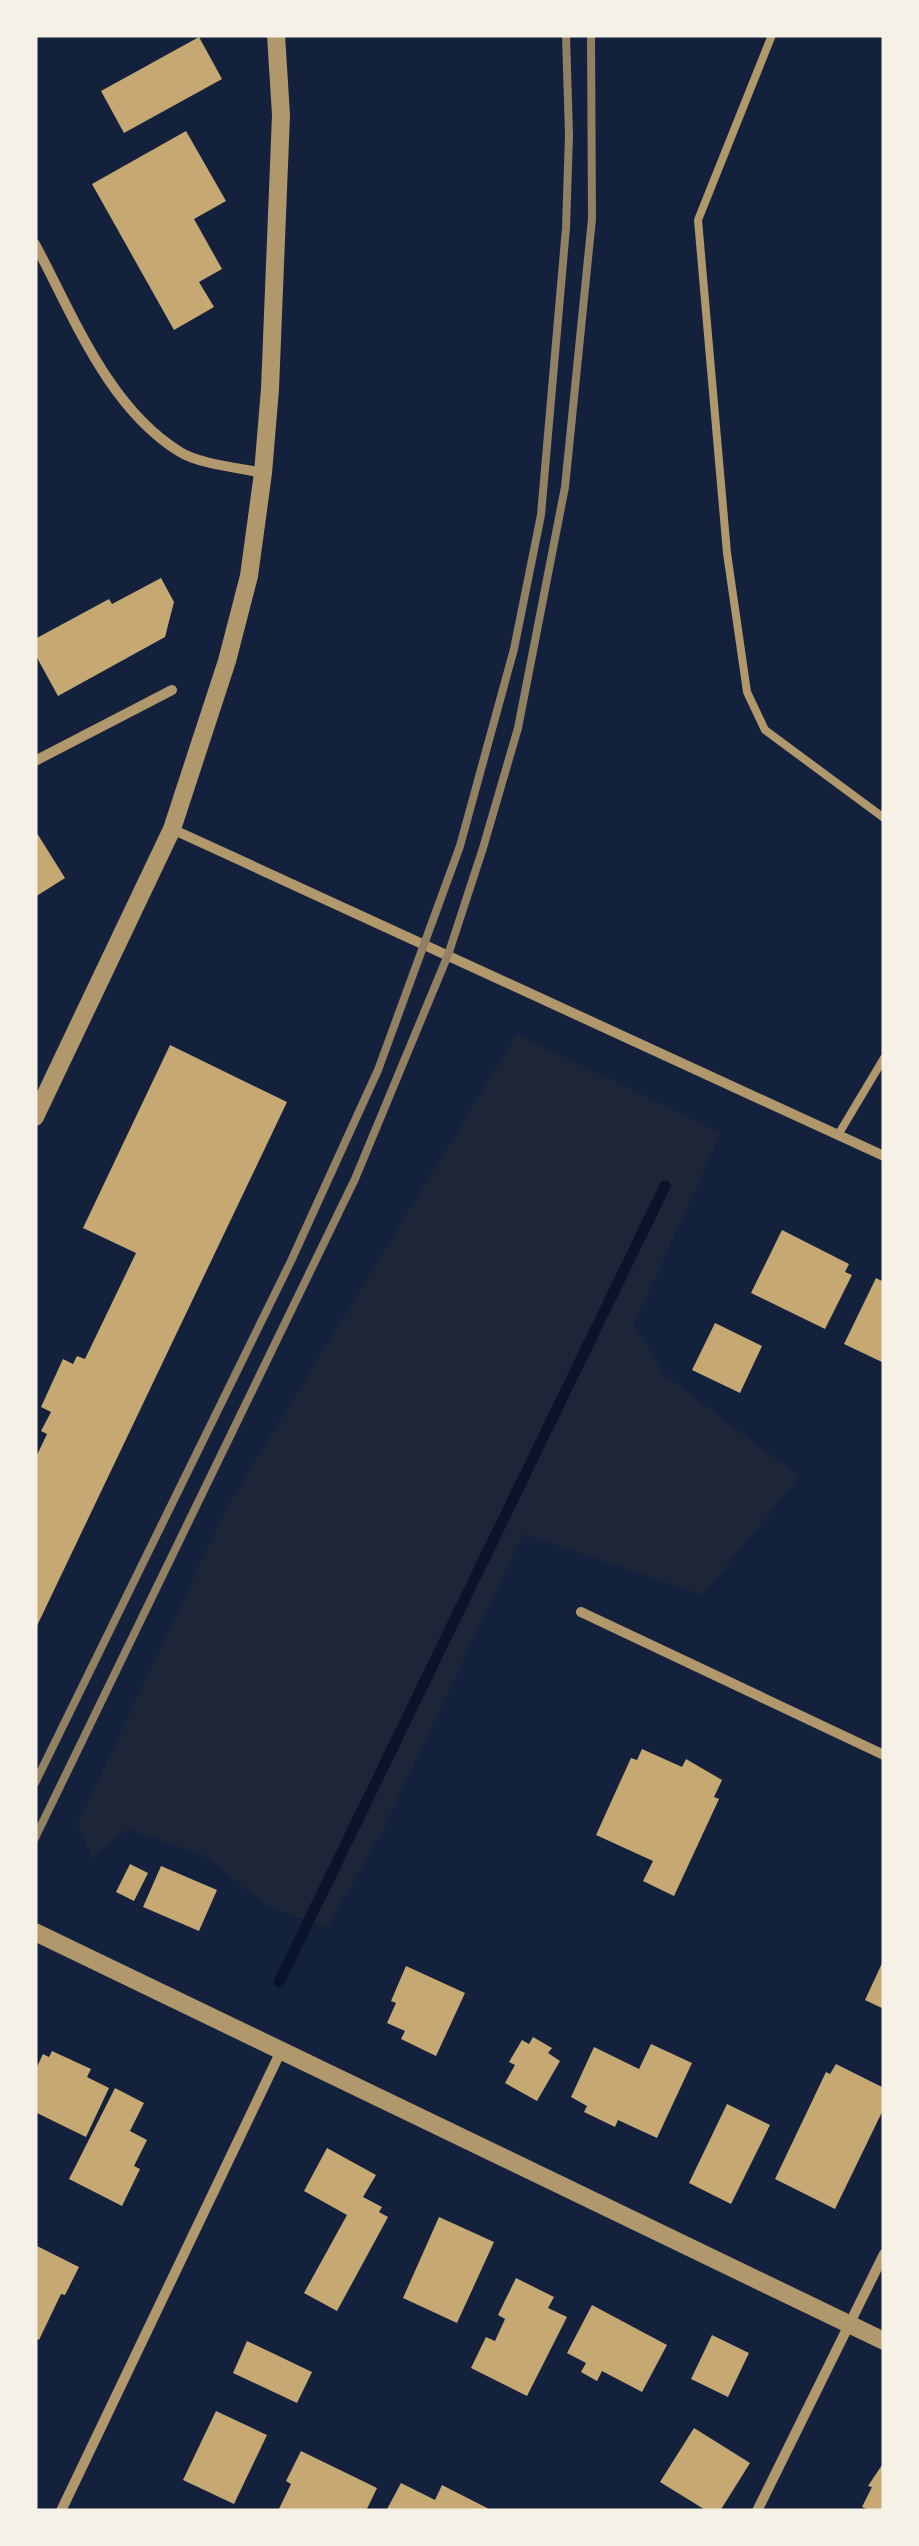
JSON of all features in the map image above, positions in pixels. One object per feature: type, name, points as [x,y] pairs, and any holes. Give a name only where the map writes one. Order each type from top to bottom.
[{"type":"street","points":[[35,1117],[172,828],[227,661],[248,576],[270,389],[281,115],[276,35]]},
{"type":"street","points":[[35,244],[96,357],[128,406],[184,455],[263,473]]},
{"type":"street","points":[[35,762],[172,690]]},
{"type":"street","points":[[172,828],[884,1156]]},
{"type":"street","points":[[581,1612],[884,1755]]},
{"type":"street","points":[[35,1932],[884,2341]]},
{"type":"street","points":[[61,2511],[281,2051]]},
{"type":"street","points":[[757,2511],[884,2254]]},
{"type":"lane","points":[[772,35],[698,220],[732,588],[747,692],[765,730],[884,818]]},
{"type":"lane","points":[[838,1135],[884,1058]]},
{"type":"shaded area","points":[[517,1034],[721,1133],[634,1324],[663,1373],[799,1477],[703,1595],[523,1534],[384,1828],[327,1928],[266,1905],[203,1855],[127,1829],[92,1858],[78,1823],[227,1507]]},
{"type":"building","points":[[199,37],[222,79],[124,133],[101,91]]},
{"type":"building","points":[[186,131],[226,201],[194,219],[222,269],[199,282],[214,307],[174,330],[92,184]]},
{"type":"building","points":[[161,578],[174,602],[165,637],[58,696],[35,654],[35,639],[109,599],[112,604]]},
{"type":"building","points":[[35,830],[65,878],[35,897]]},
{"type":"building","points":[[170,1045],[287,1102],[35,1630],[35,1459],[47,1434],[41,1431],[51,1412],[41,1407],[63,1359],[73,1364],[77,1356],[85,1359],[136,1253],[83,1228]]},
{"type":"building","points":[[782,1230],[849,1264],[845,1272],[852,1275],[825,1329],[751,1293]]},
{"type":"building","points":[[876,1278],[884,1282],[884,1363],[844,1344]]},
{"type":"building","points":[[715,1323],[762,1346],[740,1393],[692,1370]]},
{"type":"building","points":[[642,1749],[682,1767],[686,1759],[722,1780],[714,1797],[719,1799],[674,1896],[643,1881],[653,1861],[596,1835],[631,1758],[637,1760]]},
{"type":"building","points":[[130,1864],[148,1873],[134,1901],[116,1892]]},
{"type":"building","points":[[161,1866],[217,1890],[199,1931],[143,1907]]},
{"type":"building","points":[[884,1959],[884,2009],[865,2000]]},
{"type":"building","points":[[406,1966],[465,1993],[436,2056],[401,2039],[405,2031],[387,2023],[396,2003],[391,2001]]},
{"type":"building","points":[[533,2037],[552,2048],[548,2053],[560,2061],[537,2101],[505,2083],[515,2065],[509,2062],[522,2040],[529,2044]]},
{"type":"building","points":[[651,2044],[692,2063],[657,2138],[618,2120],[615,2127],[584,2112],[587,2106],[571,2097],[594,2047],[639,2069]]},
{"type":"building","points":[[52,2051],[91,2069],[87,2077],[109,2088],[86,2137],[35,2112],[35,2071],[43,2054],[49,2057]]},
{"type":"building","points":[[836,2064],[884,2088],[884,2108],[835,2209],[775,2179],[826,2072],[830,2074]]},
{"type":"building","points":[[115,2088],[144,2103],[130,2131],[147,2140],[134,2166],[140,2169],[122,2206],[69,2179]]},
{"type":"building","points":[[727,2104],[770,2125],[731,2204],[689,2183]]},
{"type":"building","points":[[327,2148],[376,2175],[363,2197],[382,2207],[379,2212],[388,2217],[337,2311],[304,2293],[347,2215],[304,2191]]},
{"type":"building","points":[[439,2217],[494,2242],[457,2323],[403,2298]]},
{"type":"building","points":[[35,2245],[79,2267],[39,2340],[35,2338]]},
{"type":"building","points":[[516,2278],[554,2297],[548,2308],[567,2317],[527,2396],[471,2368],[486,2337],[495,2341],[505,2319],[498,2315]]},
{"type":"building","points":[[592,2305],[667,2345],[642,2392],[602,2371],[597,2381],[581,2372],[586,2363],[567,2353]]},
{"type":"building","points":[[712,2335],[749,2353],[728,2397],[691,2379]]},
{"type":"building","points":[[247,2341],[312,2372],[297,2403],[233,2373]]},
{"type":"building","points":[[216,2411],[267,2435],[234,2504],[183,2480]]},
{"type":"building","points":[[694,2428],[750,2463],[720,2511],[707,2511],[660,2482]]},
{"type":"building","points":[[301,2451],[377,2488],[366,2511],[278,2511],[291,2484],[286,2481]]},
{"type":"building","points":[[884,2462],[884,2511],[871,2511],[862,2507],[872,2487],[868,2486]]},
{"type":"building","points":[[401,2483],[435,2500],[442,2485],[493,2511],[386,2511]]},
{"type":"waterway","points":[[279,1982],[665,1186]]},
{"type":"railway","points":[[35,1783],[291,1261],[378,1070],[460,846],[514,649],[541,515],[566,228],[566,35]]},
{"type":"railway","points":[[35,1838],[355,1179],[448,955],[483,848],[518,728],[565,487],[592,219],[591,35]]}]
